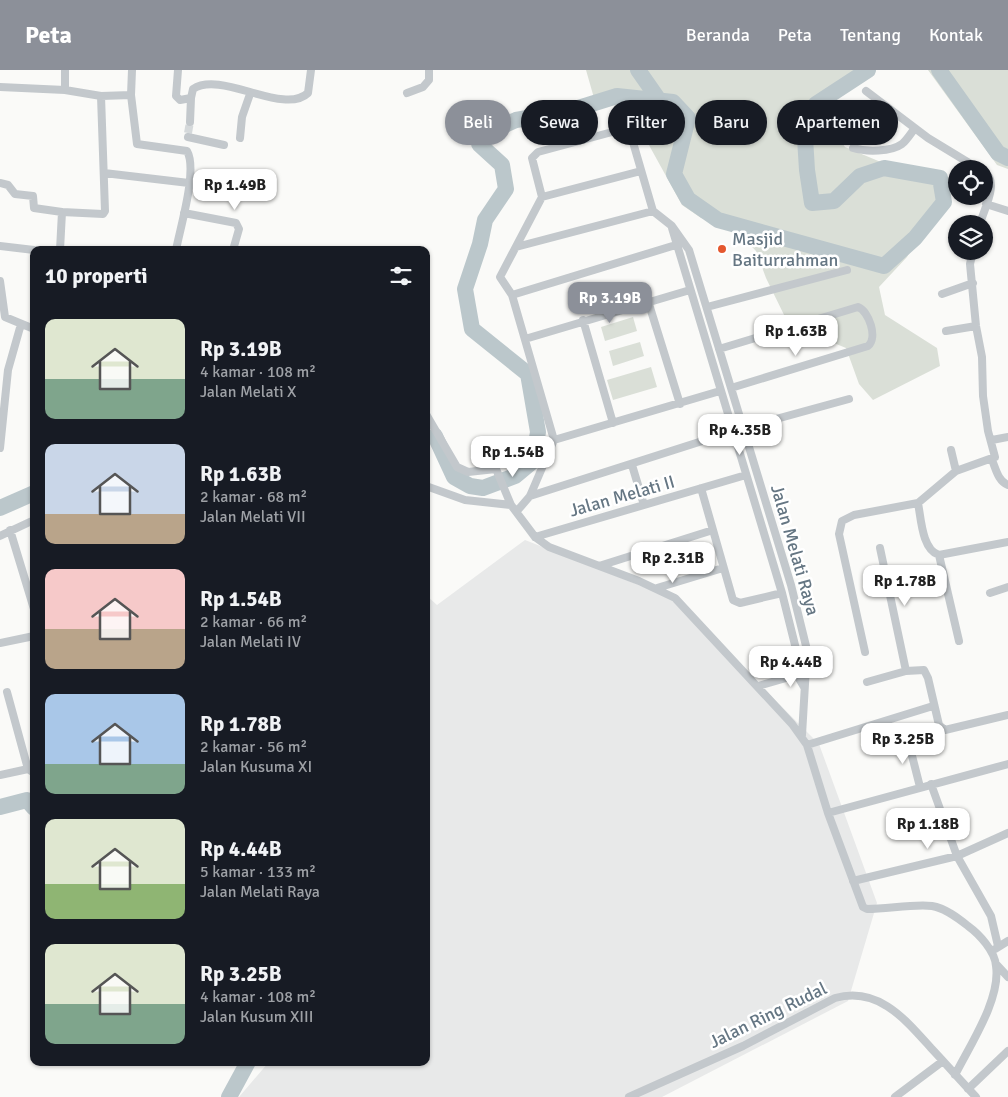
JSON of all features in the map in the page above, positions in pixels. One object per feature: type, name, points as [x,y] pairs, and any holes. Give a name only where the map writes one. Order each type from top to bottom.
[{"type":"street","points":[[65,70],[65,90]]},
{"type":"street","points":[[132,70],[131,95],[137,144],[187,152]]},
{"type":"street","points":[[178,70],[177,98],[191,98]]},
{"type":"street","points":[[190,122],[191,98],[196,88],[215,84],[250,94],[290,98],[305,95],[309,90],[311,70]]},
{"type":"street","points":[[407,93],[423,86],[429,80],[429,70]]},
{"type":"street","points":[[0,87],[65,90],[101,96],[131,95]]},
{"type":"street","points":[[866,91],[914,128],[965,160]]},
{"type":"street","points":[[240,138],[242,118],[250,94]]},
{"type":"street","points":[[0,183],[9,186],[14,194],[34,196],[34,208],[62,212],[104,213],[101,96]]},
{"type":"street","points":[[516,247],[653,212],[630,132],[627,128],[534,154],[532,161],[542,197],[500,277],[512,295],[554,440],[530,496]]},
{"type":"street","points":[[854,148],[862,150],[896,147],[904,143],[914,128]]},
{"type":"street","points":[[177,246],[189,183],[188,135],[224,145]]},
{"type":"street","points":[[542,197],[641,171]]},
{"type":"street","points":[[104,173],[189,183]]},
{"type":"street","points":[[989,205],[1008,211]]},
{"type":"street","points":[[60,246],[62,212]]},
{"type":"street","name":"Jalan Melati Raya","points":[[653,212],[672,226],[684,241],[707,307],[774,527],[807,650],[807,672],[804,687],[805,712],[802,735]]},
{"type":"street","points":[[184,214],[238,224],[239,229],[234,246]]},
{"type":"street","name":"Jalan Melati Raya","points":[[672,226],[676,245],[782,593],[797,653],[797,675],[804,687]]},
{"type":"street","points":[[512,295],[684,241]]},
{"type":"street","points":[[0,246],[30,250]]},
{"type":"street","points":[[865,652],[839,528],[842,521],[854,515],[918,503],[956,471],[992,460],[995,457],[992,440],[988,432],[983,396],[982,357],[976,326],[971,260]]},
{"type":"street","points":[[707,307],[847,270]]},
{"type":"street","points":[[0,281],[4,316],[30,327]]},
{"type":"street","points":[[942,294],[972,283]]},
{"type":"street","points":[[525,338],[648,300],[690,290]]},
{"type":"street","points":[[648,300],[680,404]]},
{"type":"street","points":[[719,349],[858,306],[862,309],[873,336],[872,342],[868,346],[731,388]]},
{"type":"street","points":[[583,320],[613,423]]},
{"type":"street","points":[[0,448],[8,370],[21,324]]},
{"type":"street","points":[[946,332],[976,326]]},
{"type":"street","points":[[554,440],[720,391]]},
{"type":"street","points":[[430,487],[465,500],[514,508],[530,496],[632,465],[733,431],[850,399]]},
{"type":"street","points":[[430,421],[457,467],[468,472],[496,469],[514,508],[535,537],[549,547],[657,588],[675,598],[802,735],[863,908],[929,906],[940,908],[974,930],[992,952],[996,964],[995,989],[983,1020],[955,1075]]},
{"type":"street","points":[[992,440],[1008,437]]},
{"type":"street","points":[[951,450],[956,471]]},
{"type":"street","points":[[992,460],[998,476],[1003,483],[1008,485]]},
{"type":"street","points":[[632,465],[644,505]]},
{"type":"street","name":"Jalan Melati II","points":[[535,537],[746,475]]},
{"type":"street","points":[[701,488],[736,602],[782,593]]},
{"type":"street","points":[[918,503],[929,549],[939,555],[1008,542]]},
{"type":"street","points":[[0,536],[30,522]]},
{"type":"street","points":[[763,530],[774,527]]},
{"type":"street","points":[[10,530],[30,596]]},
{"type":"street","points":[[599,566],[713,530]]},
{"type":"street","points":[[880,548],[906,671]]},
{"type":"street","points":[[939,555],[959,641]]},
{"type":"street","points":[[657,588],[724,568]]},
{"type":"street","points":[[990,592],[1007,590]]},
{"type":"street","points":[[0,643],[30,637]]},
{"type":"street","points":[[867,682],[906,671],[921,669],[926,673],[939,724],[945,730],[1008,715]]},
{"type":"street","points":[[758,686],[807,672]]},
{"type":"street","points":[[7,692],[30,768]]},
{"type":"street","points":[[807,745],[933,706]]},
{"type":"street","points":[[907,736],[920,787]]},
{"type":"street","points":[[828,813],[1008,764]]},
{"type":"street","points":[[0,775],[30,771]]},
{"type":"street","points":[[931,784],[957,856],[991,916],[998,946]]},
{"type":"street","points":[[853,881],[957,856],[1008,833]]},
{"type":"street","points":[[992,952],[998,946],[1008,941]]},
{"type":"street","points":[[996,964],[1008,977]]},
{"type":"street","name":"Jalan Ring Rudal","points":[[629,1097],[743,1046],[835,998],[849,995],[866,996],[894,1009],[976,1097]]},
{"type":"street","points":[[968,1089],[1008,1051]]},
{"type":"street","points":[[898,1096],[942,1061]]},
{"type":"street","points":[[646,1089],[651,1097]]},
{"type":"shaded area","points":[[586,70],[867,70],[839,87],[833,100],[777,100],[777,145],[844,145],[945,189],[907,257],[879,287],[885,315],[937,348],[940,366],[873,400],[859,384],[846,348],[824,339],[804,343],[787,321],[766,278],[756,251],[734,228],[701,218],[682,205],[649,145],[685,145],[685,100],[608,100],[608,103],[594,98]]},
{"type":"shaded area","points":[[928,70],[1008,70],[1008,169],[997,165]]},
{"type":"shaded area","points":[[633,317],[637,331],[605,341],[601,327]]},
{"type":"shaded area","points":[[640,342],[644,356],[613,366],[609,351]]},
{"type":"shaded area","points":[[651,367],[657,387],[613,400],[607,380]]},
{"type":"shaded area","points":[[525,540],[674,599],[819,744],[877,903],[848,1001],[662,1097],[239,1097],[265,1066],[430,1066],[430,599],[437,605]]},
{"type":"waterway","points":[[638,70],[659,100]]},
{"type":"waterway","points":[[435,436],[454,477],[470,486],[483,488],[515,476],[533,461],[538,432],[528,374],[472,329],[465,289],[480,244],[485,220],[506,189],[502,165],[479,144],[500,127],[516,120],[572,110],[617,96],[673,102],[688,118],[674,174],[688,199],[718,220],[884,266],[915,238],[944,202],[940,178],[884,168],[860,176],[834,201],[812,203],[807,170],[805,138],[816,104],[868,70]]},
{"type":"waterway","points":[[939,70],[998,153],[1008,158]]},
{"type":"waterway","points":[[0,508],[30,495]]},
{"type":"waterway","points":[[0,807],[27,800],[30,803]]},
{"type":"waterway","points":[[229,1097],[246,1066]]},
{"type":"tunnel","points":[[188,133],[190,122]]},
{"type":"place","name":"Masjid Baiturrahman","points":[[722,249]]}]
